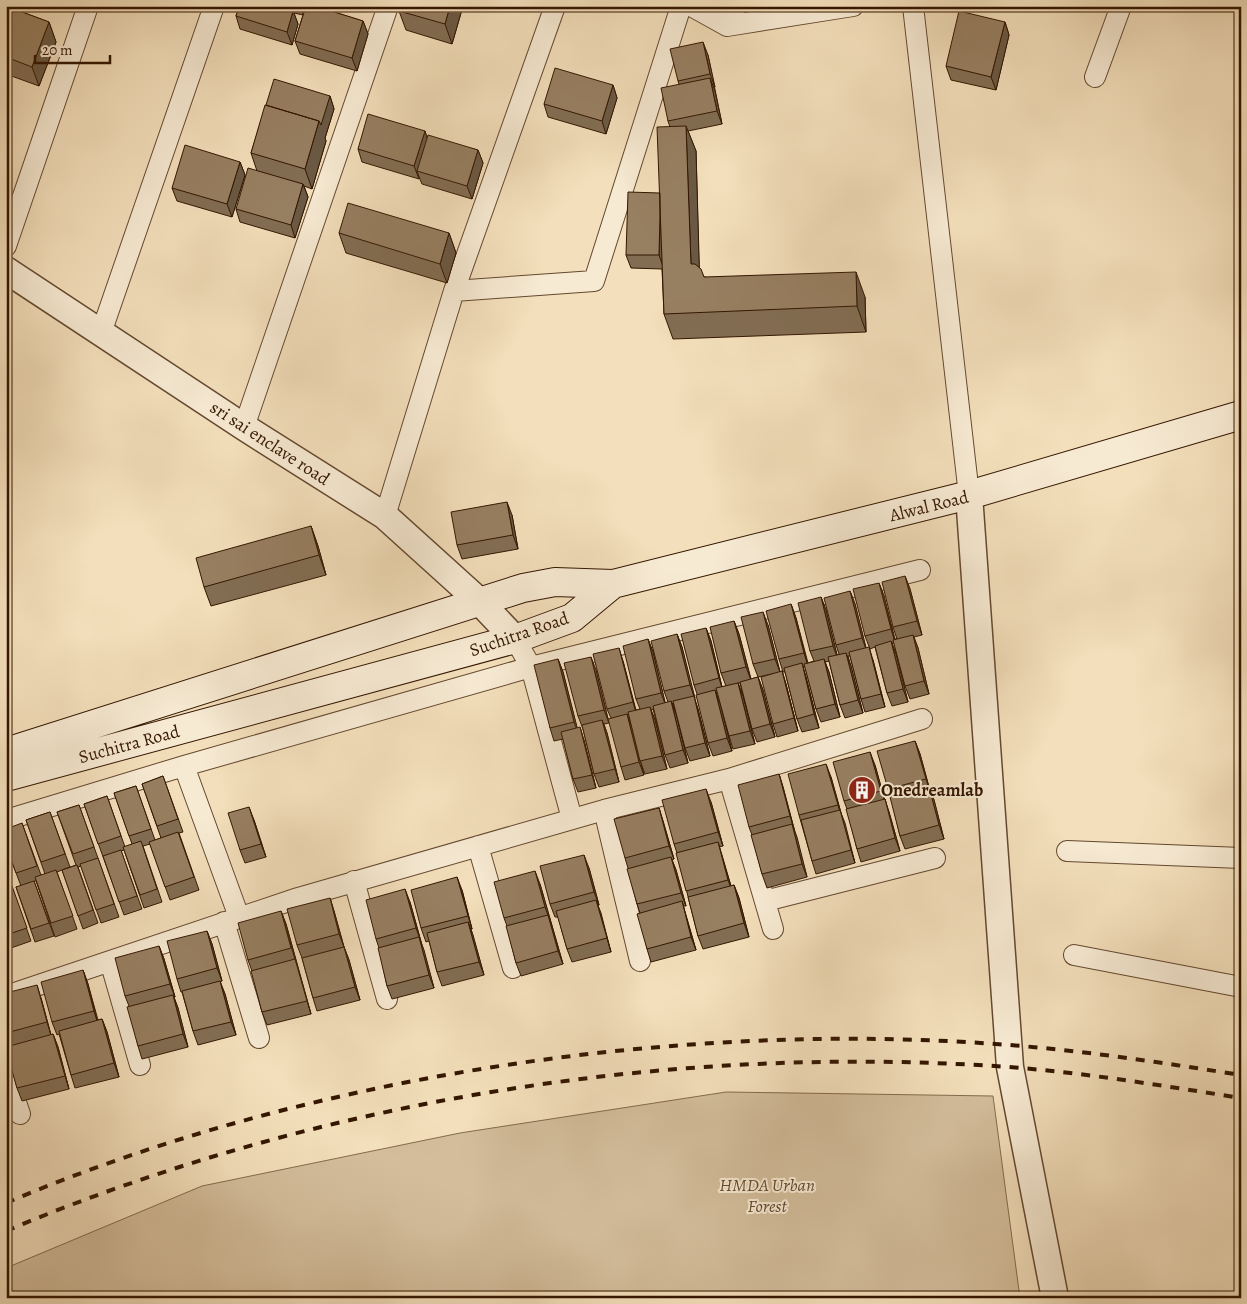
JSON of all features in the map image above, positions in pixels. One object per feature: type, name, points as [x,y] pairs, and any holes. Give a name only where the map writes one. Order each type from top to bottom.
[{"type":"main road","name":"Alwal Road","points":[[614,584],[969,495],[1241,415]]},
{"type":"main road","name":"Suchitra Road","points":[[6,752],[523,588],[555,582],[614,584]]},
{"type":"main road","name":"Suchitra Road","points":[[6,777],[515,639],[572,618],[614,584]]},
{"type":"street","points":[[6,246],[88,6]]},
{"type":"street","points":[[101,332],[214,6]]},
{"type":"street","points":[[244,427],[388,6]]},
{"type":"street","points":[[385,516],[454,291],[556,6]]},
{"type":"street","points":[[454,291],[594,281],[681,6]]},
{"type":"street","points":[[691,6],[728,26],[853,6]]},
{"type":"street","points":[[728,26],[736,6]]},
{"type":"street","points":[[913,6],[969,495],[1010,1067],[1055,1298]]},
{"type":"street","points":[[1095,78],[1121,6]]},
{"type":"street","name":"sri sai enclave road","points":[[6,270],[244,427],[385,516],[479,601],[515,639]]},
{"type":"street","points":[[6,820],[184,766],[531,667],[920,570]]},
{"type":"street","points":[[515,639],[531,667],[572,819]]},
{"type":"street","points":[[6,996],[231,920],[354,881],[604,810],[729,779],[922,719]]},
{"type":"street","points":[[184,766],[231,920],[259,1038]]},
{"type":"street","points":[[729,779],[772,929]]},
{"type":"street","points":[[604,810],[640,961]]},
{"type":"street","points":[[478,846],[513,968]]},
{"type":"street","points":[[1067,851],[1241,858]]},
{"type":"street","points":[[764,901],[935,858]]},
{"type":"street","points":[[354,881],[388,999]]},
{"type":"street","points":[[1074,955],[1241,987]]},
{"type":"street","points":[[110,961],[140,1065]]},
{"type":"street","points":[[6,1074],[20,1114]]},
{"type":"green space","name":"HMDA Urban Forest","points":[[726,1092],[993,1096],[1020,1298],[6,1298],[6,1268],[202,1186],[460,1133]]},
{"type":"building","points":[[6,6],[49,22],[32,67],[6,57]]},
{"type":"building","points":[[239,6],[277,6],[293,11],[287,32],[236,16]]},
{"type":"building","points":[[306,6],[315,6],[363,21],[352,58],[295,41]]},
{"type":"building","points":[[401,6],[450,6],[445,24],[399,11]]},
{"type":"building","points":[[959,11],[1005,22],[991,77],[946,66]]},
{"type":"building","points":[[703,42],[710,74],[678,81],[670,49]]},
{"type":"building","points":[[555,68],[613,85],[602,121],[544,104]]},
{"type":"building","points":[[710,78],[717,111],[668,121],[661,88]]},
{"type":"building","points":[[274,79],[330,96],[321,125],[319,121],[266,105]]},
{"type":"building","points":[[265,105],[319,121],[305,169],[251,153]]},
{"type":"building","points":[[368,114],[425,131],[414,166],[358,149]]},
{"type":"building","points":[[686,126],[691,264],[695,264],[701,269],[704,277],[856,272],[857,306],[664,314],[657,127]]},
{"type":"building","points":[[428,135],[478,150],[467,186],[417,171]]},
{"type":"building","points":[[185,145],[240,162],[227,204],[172,188]]},
{"type":"building","points":[[248,168],[303,184],[291,225],[236,209]]},
{"type":"building","points":[[628,192],[660,193],[659,255],[626,255]]},
{"type":"building","points":[[348,203],[449,233],[440,264],[339,233]]},
{"type":"building","points":[[507,502],[513,535],[457,545],[451,512]]},
{"type":"building","points":[[311,526],[319,555],[204,587],[196,558]]},
{"type":"building","points":[[905,576],[917,621],[893,627],[882,582]]},
{"type":"building","points":[[879,583],[891,629],[865,636],[853,589]]},
{"type":"building","points":[[850,591],[862,638],[836,645],[824,598]]},
{"type":"building","points":[[821,597],[833,646],[810,651],[798,603]]},
{"type":"building","points":[[791,604],[804,653],[779,659],[766,611]]},
{"type":"building","points":[[763,612],[775,659],[753,664],[741,617]]},
{"type":"building","points":[[734,621],[746,667],[721,673],[710,627]]},
{"type":"building","points":[[706,628],[719,678],[694,685],[681,634]]},
{"type":"building","points":[[677,634],[690,685],[664,691],[651,641]]},
{"type":"building","points":[[913,635],[924,681],[905,686],[893,640]]},
{"type":"building","points":[[648,639],[661,693],[636,699],[623,646]]},
{"type":"building","points":[[891,641],[903,689],[887,693],[875,646]]},
{"type":"building","points":[[869,647],[881,694],[861,699],[849,652]]},
{"type":"building","points":[[619,648],[633,702],[607,709],[593,654]]},
{"type":"building","points":[[846,653],[858,700],[840,705],[828,657]]},
{"type":"building","points":[[591,657],[604,710],[578,716],[564,663]]},
{"type":"building","points":[[558,659],[574,722],[550,728],[534,665]]},
{"type":"building","points":[[824,659],[835,704],[816,709],[804,664]]},
{"type":"building","points":[[802,663],[814,714],[797,719],[784,668]]},
{"type":"building","points":[[782,671],[794,718],[773,724],[761,677]]},
{"type":"building","points":[[758,677],[770,724],[752,729],[740,682]]},
{"type":"building","points":[[738,683],[750,731],[729,736],[716,688]]},
{"type":"building","points":[[715,690],[727,738],[708,743],[696,695]]},
{"type":"building","points":[[694,696],[705,743],[685,748],[673,701]]},
{"type":"building","points":[[671,701],[683,750],[665,755],[653,706]]},
{"type":"building","points":[[650,707],[662,756],[640,761],[628,712]]},
{"type":"building","points":[[627,714],[639,762],[621,767],[608,719]]},
{"type":"building","points":[[602,720],[615,769],[594,774],[582,725]]},
{"type":"building","points":[[580,727],[592,775],[573,779],[561,732]]},
{"type":"building","points":[[915,741],[926,779],[888,789],[877,751]]},
{"type":"building","name":"Onedreamlab","points":[[870,752],[881,791],[844,801],[833,762]]},
{"type":"building","points":[[826,764],[838,805],[799,815],[788,774]]},
{"type":"building","points":[[779,774],[790,816],[749,827],[738,785]]},
{"type":"building","points":[[163,776],[178,819],[157,826],[142,784]]},
{"type":"building","points":[[136,786],[151,829],[129,836],[114,793]]},
{"type":"building","points":[[929,787],[939,825],[900,836],[890,797]]},
{"type":"building","points":[[706,789],[718,832],[674,844],[662,800]]},
{"type":"building","points":[[107,796],[121,836],[98,844],[84,804]]},
{"type":"building","points":[[885,799],[895,838],[857,849],[846,809]]},
{"type":"building","points":[[79,805],[94,847],[73,854],[57,812]]},
{"type":"building","points":[[249,807],[261,844],[240,850],[228,813]]},
{"type":"building","points":[[659,808],[669,846],[625,858],[614,819]]},
{"type":"building","points":[[840,810],[851,850],[812,861],[801,820]]},
{"type":"building","points":[[50,812],[65,854],[41,862],[26,820]]},
{"type":"building","points":[[22,823],[37,866],[16,873],[6,846],[6,829]]},
{"type":"building","points":[[792,824],[802,864],[762,874],[751,835]]},
{"type":"building","points":[[178,832],[194,877],[165,887],[149,842]]},
{"type":"building","points":[[141,841],[157,889],[140,895],[123,847]]},
{"type":"building","points":[[718,842],[728,880],[686,891],[676,853]]},
{"type":"building","points":[[121,850],[137,896],[119,902],[103,856]]},
{"type":"building","points":[[584,855],[594,892],[550,904],[540,866]]},
{"type":"building","points":[[671,857],[681,893],[637,904],[627,869]]},
{"type":"building","points":[[98,858],[114,904],[96,910],[80,864]]},
{"type":"building","points":[[77,865],[93,910],[78,916],[62,870]]},
{"type":"building","points":[[56,870],[73,916],[51,923],[35,877]]},
{"type":"building","points":[[6,871],[10,880],[6,881]]},
{"type":"building","points":[[535,871],[545,907],[504,918],[494,882]]},
{"type":"building","points":[[457,877],[468,916],[421,928],[411,890]]},
{"type":"building","points":[[34,881],[49,923],[31,929],[16,887]]},
{"type":"building","points":[[734,885],[744,923],[698,936],[688,897]]},
{"type":"building","points":[[12,886],[27,928],[6,935],[6,888]]},
{"type":"building","points":[[405,889],[416,928],[376,939],[366,900]]},
{"type":"building","points":[[330,898],[339,934],[297,945],[287,909]]},
{"type":"building","points":[[596,900],[607,938],[567,949],[556,911]]},
{"type":"building","points":[[682,901],[691,937],[647,949],[637,914]]},
{"type":"building","points":[[281,911],[291,948],[248,960],[238,923]]},
{"type":"building","points":[[548,915],[558,951],[516,963],[506,926]]},
{"type":"building","points":[[468,922],[479,962],[437,972],[427,933]]},
{"type":"building","points":[[207,931],[217,968],[177,979],[167,941]]},
{"type":"building","points":[[419,937],[429,975],[387,986],[378,948]]},
{"type":"building","points":[[159,946],[170,984],[125,996],[115,958]]},
{"type":"building","points":[[344,947],[355,987],[313,998],[302,958]]},
{"type":"building","points":[[295,959],[307,1001],[262,1012],[251,971]]},
{"type":"building","points":[[83,970],[94,1011],[52,1022],[41,982]]},
{"type":"building","points":[[220,981],[231,1022],[193,1031],[182,991]]},
{"type":"building","points":[[37,985],[47,1022],[6,1033],[6,993]]},
{"type":"building","points":[[173,995],[183,1034],[138,1046],[127,1007]]},
{"type":"building","points":[[102,1019],[114,1063],[71,1075],[59,1031]]},
{"type":"building","points":[[53,1034],[65,1076],[17,1088],[6,1047]]},
{"type":"railway","points":[[6,1203],[122,1158],[244,1121],[369,1090],[498,1066],[628,1050],[757,1041],[885,1039],[1009,1045],[1125,1058],[1241,1075]]},
{"type":"railway","points":[[6,1231],[125,1185],[247,1147],[371,1115],[498,1091],[626,1074],[754,1064],[882,1062],[1009,1067],[1125,1080],[1241,1098]]},
{"type":"place","name":"Onedreamlab","points":[[862,790]]}]
